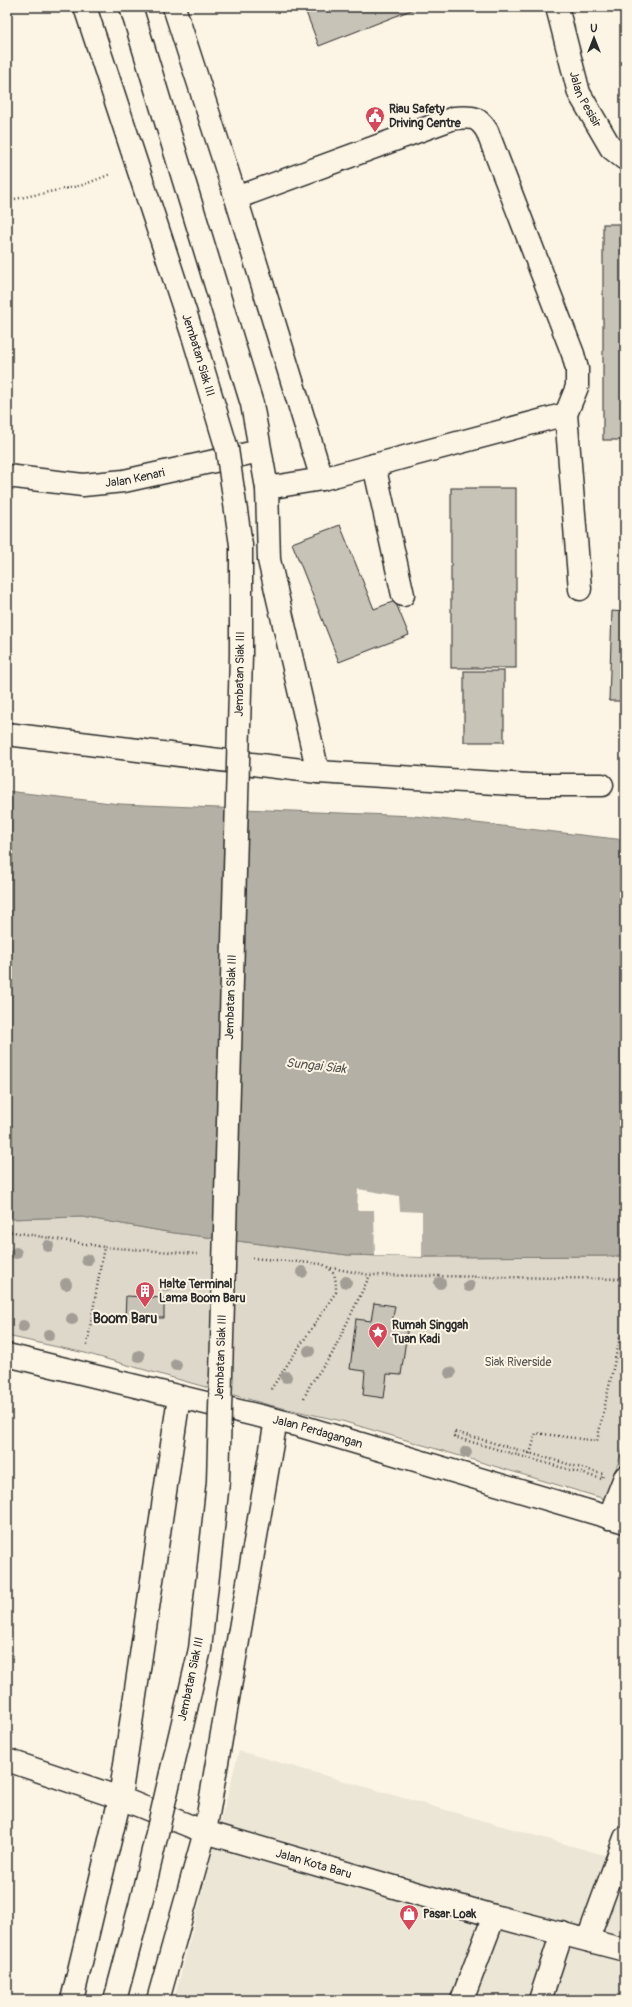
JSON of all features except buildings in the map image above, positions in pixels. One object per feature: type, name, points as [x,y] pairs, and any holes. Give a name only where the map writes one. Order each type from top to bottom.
[{"type":"street","name":"Jembatan Siak III","points":[[85,7],[187,317],[227,449],[241,545],[241,655],[218,1482],[200,1649],[140,1906],[115,2000]]},
{"type":"street","points":[[131,7],[252,404],[267,488],[269,560],[318,772]]},
{"type":"street","points":[[174,7],[236,198],[322,479]]},
{"type":"street","name":"Jalan Pesisir","points":[[557,7],[579,93],[611,148],[625,159]]},
{"type":"street","points":[[236,198],[454,118],[472,117],[481,121],[487,131],[573,354],[577,369],[577,387],[566,414],[580,589]]},
{"type":"street","points":[[267,488],[322,479],[566,414]]},
{"type":"street","name":"Jalan Kenari","points":[[7,476],[83,485],[124,481],[260,451]]},
{"type":"street","points":[[374,465],[403,595]]},
{"type":"street","points":[[7,734],[318,772],[529,785],[602,785]]},
{"type":"street","name":"Jalan Perdagangan","points":[[7,1354],[276,1420],[617,1520]]},
{"type":"street","points":[[72,2000],[120,1798],[178,1397]]},
{"type":"street","points":[[158,2000],[205,1832],[276,1420]]},
{"type":"street","points":[[617,1520],[625,1477]]},
{"type":"street","name":"Jalan Kota Baru","points":[[7,1760],[120,1798],[205,1832],[494,1916],[588,1939],[625,1950]]},
{"type":"street","points":[[588,1939],[625,1838]]},
{"type":"street","points":[[462,2000],[494,1916]]},
{"type":"street","points":[[540,2000],[562,1933]]},
{"type":"path","points":[[7,198],[15,199],[83,185],[118,172]]},
{"type":"path","points":[[7,1231],[104,1247],[199,1254]]},
{"type":"path","points":[[87,1346],[104,1247]]},
{"type":"path","points":[[246,1258],[322,1264],[331,1268],[370,1275],[625,1279]]},
{"type":"path","points":[[276,1420],[270,1391],[336,1292],[336,1275],[331,1268]]},
{"type":"path","points":[[304,1404],[310,1385],[332,1354],[370,1275]]},
{"type":"path","points":[[530,1454],[536,1433],[597,1441],[620,1337],[625,1333]]},
{"type":"path","points":[[455,1432],[507,1447],[530,1454],[603,1474],[602,1479],[454,1437],[455,1432]]},
{"type":"shaded area","name":"Pasar Loak","points":[[239,1751],[625,1861],[625,2000],[174,2000]]},
{"type":"green space","name":"Siak Riverside","points":[[83,1217],[167,1232],[347,1255],[422,1257],[625,1256],[625,1444],[605,1499],[342,1421],[269,1405],[85,1353],[7,1336],[7,1219]]},
{"type":"water","name":"Sungai Siak","points":[[7,791],[120,804],[414,816],[625,840],[625,1256],[422,1257],[347,1255],[167,1232],[83,1217],[7,1219]]},
{"type":"pier","points":[[358,1189],[399,1196],[400,1211],[422,1212],[422,1257],[375,1256],[374,1210],[357,1210]]},
{"type":"place","name":"Riau Safety Driving Centre","points":[[375,133]]},
{"type":"place","name":"Halte Terminal Lama Boom Baru","points":[[145,1308]]},
{"type":"place","name":"Rumah Singgah Tuan Kadi","points":[[378,1349]]},
{"type":"place","name":"Pasar Loak","points":[[409,1931]]},
{"type":"district","name":"Boom Baru","points":[[125,1318]]}]
